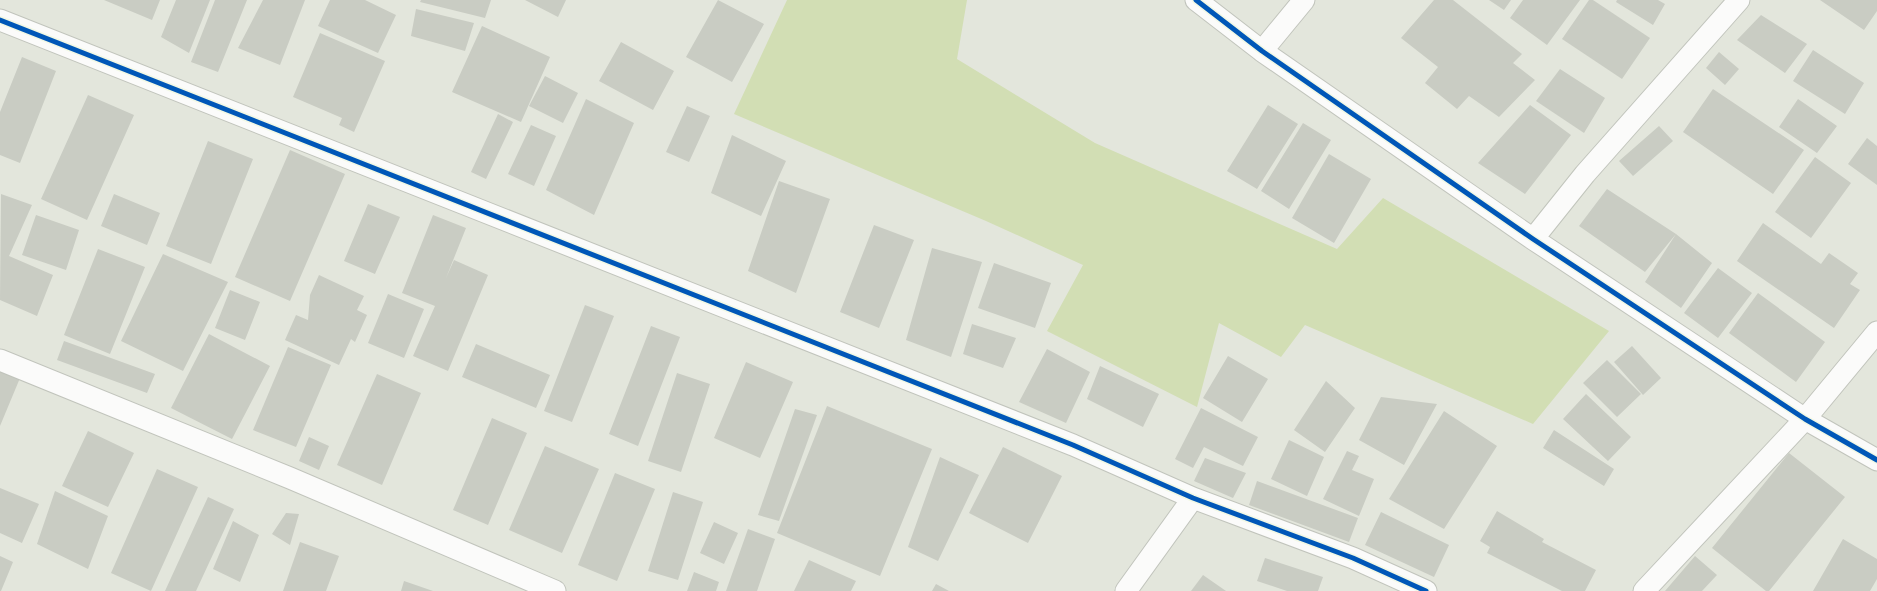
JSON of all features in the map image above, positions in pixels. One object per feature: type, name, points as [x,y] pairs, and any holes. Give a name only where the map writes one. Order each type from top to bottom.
[{"type":"street","points":[[1196,0],[1262,51],[1533,239],[1805,419],[1877,460]]},
{"type":"street","points":[[1262,51],[1304,0]]},
{"type":"street","points":[[1533,239],[1585,174],[1739,0]]},
{"type":"street","points":[[0,20],[1073,445],[1193,498],[1354,558],[1426,591]]},
{"type":"street","points":[[1644,591],[1805,419],[1877,332]]},
{"type":"street","points":[[0,360],[290,478],[555,591]]},
{"type":"street","points":[[1126,591],[1193,498]]},
{"type":"green space","points":[[787,0],[967,0],[957,59],[1095,143],[1337,249],[1383,198],[1609,331],[1533,424],[1305,325],[1281,357],[1219,323],[1197,407],[1047,331],[1083,265],[986,221],[734,114]]},
{"type":"building","points":[[104,0],[160,0],[152,20]]},
{"type":"building","points":[[176,0],[210,0],[189,53],[161,37]]},
{"type":"building","points":[[215,0],[247,0],[218,72],[191,62]]},
{"type":"building","points":[[263,0],[305,0],[280,65],[238,48]]},
{"type":"building","points":[[330,0],[365,0],[396,15],[378,53],[318,26]]},
{"type":"building","points":[[421,0],[491,0],[485,18],[420,2]]},
{"type":"building","points":[[525,0],[566,0],[558,17]]},
{"type":"building","points":[[718,0],[764,24],[732,82],[686,57]]},
{"type":"building","points":[[1434,0],[1453,0],[1522,54],[1513,63],[1535,80],[1499,117],[1469,96],[1457,109],[1425,83],[1438,67],[1401,38]]},
{"type":"building","points":[[1489,0],[1511,0],[1504,10]]},
{"type":"building","points":[[1523,0],[1580,0],[1547,45],[1510,18]]},
{"type":"building","points":[[1589,0],[1593,0],[1650,38],[1622,79],[1562,39]]},
{"type":"building","points":[[1617,0],[1658,0],[1665,4],[1653,25],[1616,2]]},
{"type":"building","points":[[1820,0],[1877,0],[1877,11],[1864,30]]},
{"type":"building","points":[[416,9],[474,23],[465,51],[411,36]]},
{"type":"building","points":[[1761,15],[1807,44],[1785,73],[1737,40]]},
{"type":"building","points":[[482,26],[550,57],[521,122],[452,92]]},
{"type":"building","points":[[320,33],[385,61],[354,132],[339,125],[342,118],[293,97]]},
{"type":"building","points":[[621,42],[674,71],[653,110],[599,81]]},
{"type":"building","points":[[1813,50],[1864,83],[1845,114],[1793,81]]},
{"type":"building","points":[[1719,52],[1739,69],[1725,85],[1706,68]]},
{"type":"building","points":[[22,57],[56,71],[20,163],[0,155],[0,112]]},
{"type":"building","points":[[1560,69],[1605,98],[1584,133],[1536,101]]},
{"type":"building","points":[[545,76],[578,93],[563,123],[529,106]]},
{"type":"building","points":[[1713,89],[1804,150],[1773,194],[1683,132]]},
{"type":"building","points":[[88,95],[134,115],[87,220],[41,199]]},
{"type":"building","points":[[586,99],[634,123],[594,215],[546,190]]},
{"type":"building","points":[[1798,99],[1837,126],[1817,153],[1779,127]]},
{"type":"building","points":[[1268,105],[1298,124],[1257,189],[1227,171]]},
{"type":"building","points":[[1530,105],[1571,135],[1525,194],[1478,163]]},
{"type":"building","points":[[687,106],[710,116],[689,162],[666,152]]},
{"type":"building","points":[[498,114],[513,122],[486,179],[471,172]]},
{"type":"building","points":[[1303,123],[1331,140],[1289,209],[1261,191]]},
{"type":"building","points":[[531,125],[556,136],[534,186],[508,174]]},
{"type":"building","points":[[1659,126],[1673,141],[1633,176],[1619,161]]},
{"type":"building","points":[[732,135],[786,161],[761,216],[711,193]]},
{"type":"building","points":[[1867,138],[1877,146],[1877,185],[1848,164]]},
{"type":"building","points":[[208,141],[253,159],[211,264],[166,246]]},
{"type":"building","points":[[290,150],[345,174],[290,301],[235,277]]},
{"type":"building","points":[[1329,154],[1371,179],[1334,243],[1292,218]]},
{"type":"building","points":[[1815,157],[1851,183],[1811,238],[1775,212]]},
{"type":"building","points":[[779,181],[830,199],[796,293],[748,271]]},
{"type":"building","points":[[1607,189],[1676,234],[1645,272],[1579,226]]},
{"type":"building","points":[[1,194],[32,205],[9,256],[53,275],[37,316],[0,300]]},
{"type":"building","points":[[114,194],[160,213],[147,245],[101,226]]},
{"type":"building","points":[[368,204],[400,217],[375,274],[344,261]]},
{"type":"building","points":[[36,215],[79,230],[66,270],[22,255]]},
{"type":"building","points":[[433,215],[466,228],[446,278],[454,260],[488,275],[448,371],[413,356],[435,306],[402,293]]},
{"type":"building","points":[[1763,223],[1821,264],[1829,253],[1858,273],[1850,284],[1860,290],[1834,328],[1737,261]]},
{"type":"building","points":[[874,225],[914,240],[879,328],[840,312]]},
{"type":"building","points":[[1676,234],[1712,263],[1681,308],[1645,282]]},
{"type":"building","points":[[932,248],[982,262],[951,357],[906,340]]},
{"type":"building","points":[[98,249],[145,267],[110,354],[64,335]]},
{"type":"building","points":[[163,254],[228,282],[183,371],[121,341]]},
{"type":"building","points":[[994,263],[1051,283],[1035,328],[978,308]]},
{"type":"building","points":[[1718,268],[1752,293],[1718,338],[1684,313]]},
{"type":"building","points":[[319,275],[364,296],[357,310],[367,315],[355,342],[351,339],[339,365],[285,340],[296,315],[308,320],[310,295]]},
{"type":"building","points":[[230,290],[260,302],[245,340],[215,328]]},
{"type":"building","points":[[1758,293],[1825,342],[1796,382],[1729,333]]},
{"type":"building","points":[[388,294],[424,309],[404,358],[368,343]]},
{"type":"building","points":[[585,305],[614,316],[572,422],[544,411]]},
{"type":"building","points":[[972,324],[1016,338],[1003,368],[963,354]]},
{"type":"building","points":[[651,326],[680,337],[638,446],[609,434]]},
{"type":"building","points":[[209,334],[270,366],[232,439],[171,408]]},
{"type":"building","points":[[64,341],[155,374],[147,393],[57,360]]},
{"type":"building","points":[[476,344],[550,375],[536,408],[462,377]]},
{"type":"building","points":[[1632,346],[1661,378],[1643,395],[1614,362]]},
{"type":"building","points":[[288,347],[331,365],[296,447],[253,430]]},
{"type":"building","points":[[1047,349],[1090,372],[1066,423],[1019,402]]},
{"type":"building","points":[[1228,356],[1268,379],[1242,422],[1203,398]]},
{"type":"building","points":[[1607,360],[1641,394],[1617,417],[1583,383]]},
{"type":"building","points":[[746,362],[793,382],[760,458],[714,438]]},
{"type":"building","points":[[1100,366],[1159,394],[1143,427],[1087,399]]},
{"type":"building","points":[[0,370],[20,378],[0,426]]},
{"type":"building","points":[[677,373],[710,384],[681,472],[648,461]]},
{"type":"building","points":[[377,374],[421,393],[382,485],[337,465]]},
{"type":"building","points":[[1326,381],[1355,408],[1325,452],[1294,430]]},
{"type":"building","points":[[1586,394],[1631,437],[1608,461],[1563,419]]},
{"type":"building","points":[[1381,397],[1437,404],[1404,465],[1359,440]]},
{"type":"building","points":[[827,406],[932,449],[880,576],[777,533]]},
{"type":"building","points":[[1201,408],[1258,437],[1243,466],[1204,447],[1193,468],[1175,459]]},
{"type":"building","points":[[795,409],[817,415],[779,521],[758,515]]},
{"type":"building","points":[[1444,411],[1497,446],[1444,529],[1389,499]]},
{"type":"building","points":[[492,418],[527,433],[488,525],[453,510]]},
{"type":"building","points":[[1554,430],[1614,469],[1604,486],[1543,448]]},
{"type":"building","points":[[88,431],[134,453],[108,507],[62,486]]},
{"type":"building","points":[[309,437],[329,446],[319,470],[299,461]]},
{"type":"building","points":[[1289,440],[1324,457],[1307,496],[1271,479]]},
{"type":"building","points":[[545,446],[599,469],[562,553],[509,530]]},
{"type":"building","points":[[1003,447],[1062,476],[1028,543],[969,513]]},
{"type":"building","points":[[1347,451],[1359,456],[1352,470],[1374,479],[1359,516],[1323,499]]},
{"type":"building","points":[[1789,453],[1845,497],[1769,591],[1766,591],[1712,548]]},
{"type":"building","points":[[940,457],[979,475],[938,561],[908,547]]},
{"type":"building","points":[[1205,458],[1246,473],[1233,498],[1194,481]]},
{"type":"building","points":[[157,469],[198,487],[151,591],[111,573]]},
{"type":"building","points":[[615,473],[655,489],[617,581],[578,565]]},
{"type":"building","points":[[1257,481],[1358,518],[1349,542],[1249,505]]},
{"type":"building","points":[[0,488],[39,504],[22,543],[0,533]]},
{"type":"building","points":[[55,491],[108,516],[88,569],[37,544]]},
{"type":"building","points":[[673,492],[703,502],[678,580],[648,571]]},
{"type":"building","points":[[208,497],[234,509],[196,591],[165,591]]},
{"type":"building","points":[[1497,511],[1544,539],[1542,542],[1596,570],[1585,591],[1562,591],[1487,553],[1490,547],[1480,541]]},
{"type":"building","points":[[1381,512],[1449,545],[1434,577],[1365,545]]},
{"type":"building","points":[[286,513],[299,514],[290,545],[272,534]]},
{"type":"building","points":[[233,521],[259,535],[240,582],[213,569]]},
{"type":"building","points":[[714,522],[738,533],[724,564],[700,553]]},
{"type":"building","points":[[748,529],[775,539],[757,591],[726,591]]},
{"type":"building","points":[[1843,539],[1877,559],[1877,579],[1870,591],[1813,591]]},
{"type":"building","points":[[300,542],[339,556],[326,591],[283,591]]},
{"type":"building","points":[[0,556],[13,562],[1,591],[0,591]]},
{"type":"building","points":[[1695,556],[1717,575],[1702,591],[1665,591]]},
{"type":"building","points":[[1265,558],[1323,577],[1318,591],[1287,591],[1257,581]]},
{"type":"building","points":[[809,560],[856,581],[851,591],[794,591]]},
{"type":"building","points":[[694,572],[719,582],[716,591],[687,591]]},
{"type":"building","points":[[1203,575],[1226,591],[1191,591]]},
{"type":"building","points":[[404,581],[433,591],[401,591]]},
{"type":"building","points":[[936,584],[949,591],[932,591]]},
{"type":"cycle path","points":[[1196,0],[1262,51],[1533,239],[1805,419],[1877,460]]},
{"type":"cycle path","points":[[0,20],[1073,445],[1193,498],[1353,558],[1426,591]]}]
